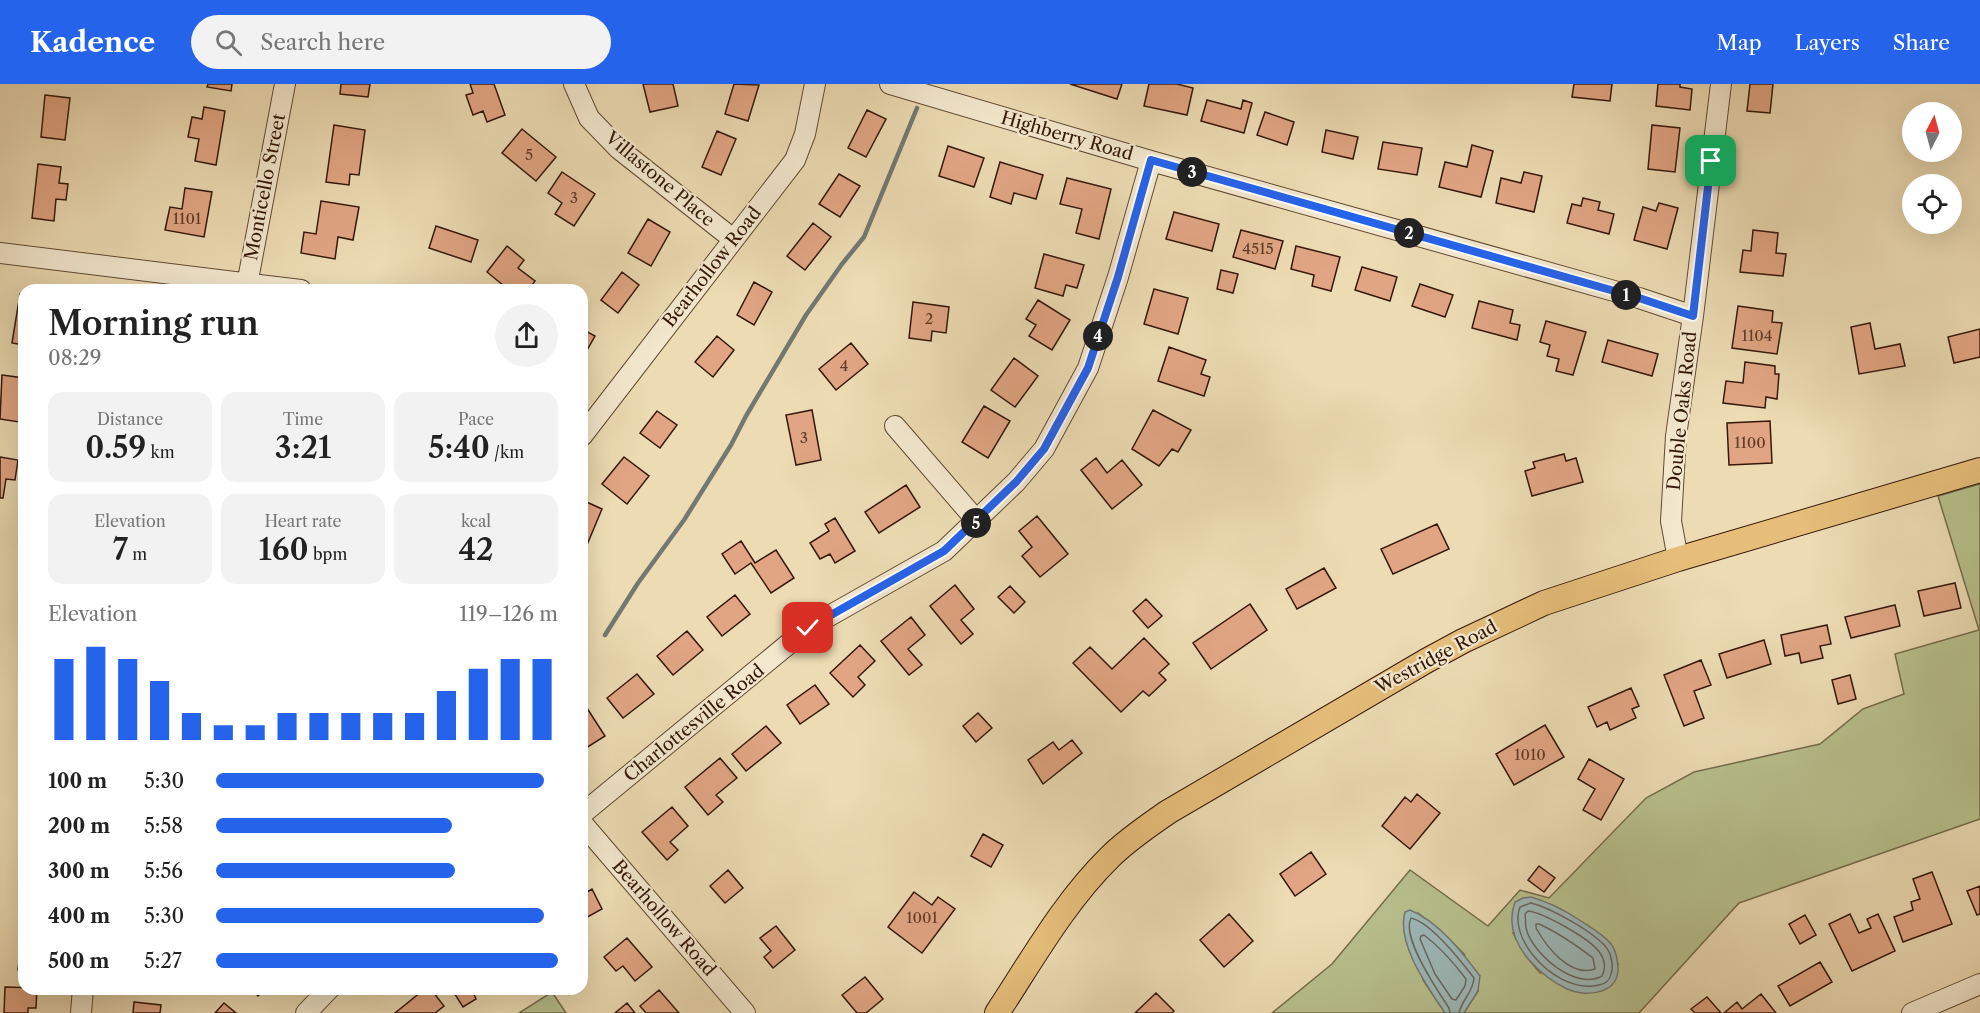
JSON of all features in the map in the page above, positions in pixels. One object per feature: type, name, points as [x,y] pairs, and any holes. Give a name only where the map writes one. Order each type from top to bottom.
[{"type":"main road","name":"Westridge Road","points":[[997,1013],[1051,930],[1090,878],[1119,849],[1168,812],[1347,706],[1463,641],[1544,603],[1678,558],[1980,470]]},
{"type":"street","name":"Monticello Street","points":[[247,284],[285,84]]},
{"type":"street","name":"Villastone Place","points":[[574,84],[589,118],[619,149],[733,239]]},
{"type":"street","name":"Bearhollow Road","points":[[588,422],[795,160],[805,134],[814,84]]},
{"type":"street","name":"Highberry Road","points":[[890,84],[1639,298],[1693,316]]},
{"type":"street","name":"Double Oaks Road","points":[[1678,558],[1671,521],[1676,436],[1693,316],[1720,84]]},
{"type":"street","name":"Charlottesville Road","points":[[588,809],[808,628],[944,551],[1016,482],[1044,449],[1088,368],[1118,277],[1151,160]]},
{"type":"street","points":[[0,253],[206,277],[234,284]]},
{"type":"street","points":[[895,426],[977,521]]},
{"type":"street","name":"Bearhollow Road","points":[[588,831],[745,1013]]},
{"type":"street","points":[[1912,1013],[1980,984]]},
{"type":"street","points":[[81,1013],[82,995]]},
{"type":"street","points":[[306,1013],[323,995]]},
{"type":"green space","points":[[1980,484],[1980,819],[1739,903],[1639,1013],[1464,1013],[1478,991],[1464,954],[1440,930],[1418,913],[1423,980],[1445,1013],[1272,1013],[1332,964],[1410,870],[1488,926],[1520,890],[1549,898],[1646,798],[1694,772],[1820,744],[1863,709],[1904,694],[1895,654],[1979,630],[1938,496]],"holes":[[[1513,933],[1611,944],[1618,964],[1540,973],[1526,956]]]},
{"type":"green space","points":[[547,995],[554,995],[566,1013],[519,1013]]},
{"type":"water","points":[[1531,897],[1569,914],[1597,931],[1611,944],[1618,963],[1616,978],[1612,985],[1598,992],[1574,992],[1551,980],[1530,961],[1517,941],[1512,918],[1515,902]]},
{"type":"water","points":[[1410,910],[1421,915],[1440,930],[1480,976],[1478,991],[1464,1013],[1445,1013],[1415,965],[1405,938],[1403,924],[1405,912]]},
{"type":"building","points":[[208,84],[232,84],[231,91],[207,87]]},
{"type":"building","points":[[341,84],[370,84],[368,97],[340,94]]},
{"type":"building","points":[[470,84],[494,84],[505,115],[487,122],[483,111],[473,115],[466,95],[473,93]]},
{"type":"building","points":[[643,84],[673,84],[678,106],[650,112]]},
{"type":"building","points":[[734,84],[759,85],[748,121],[725,114]]},
{"type":"building","points":[[1070,84],[1122,84],[1117,99]]},
{"type":"building","points":[[1149,84],[1177,84],[1193,88],[1187,115],[1144,106]]},
{"type":"building","points":[[1574,84],[1612,84],[1610,101],[1572,97]]},
{"type":"building","points":[[1658,84],[1680,84],[1680,87],[1692,89],[1690,110],[1656,106]]},
{"type":"building","points":[[1750,84],[1773,84],[1770,113],[1747,111]]},
{"type":"building","points":[[45,95],[70,98],[65,140],[41,137]]},
{"type":"building","points":[[1207,100],[1241,109],[1243,100],[1252,103],[1244,133],[1201,121]]},
{"type":"building","points":[[204,107],[225,111],[216,165],[195,161],[199,139],[188,137],[192,117],[202,119]]},
{"type":"building","points":[[867,110],[886,119],[866,157],[848,148]]},
{"type":"building","points":[[1265,112],[1294,122],[1287,145],[1257,135]]},
{"type":"building","points":[[334,125],[365,130],[359,175],[350,174],[349,185],[326,182]]},
{"type":"building","points":[[1652,125],[1680,128],[1675,172],[1648,169]]},
{"type":"building","points":[[522,129],[556,157],[536,181],[502,153]]},
{"type":"building","points":[[1326,130],[1358,137],[1353,159],[1322,152]]},
{"type":"building","points":[[717,131],[736,139],[721,175],[702,167]]},
{"type":"building","points":[[1383,142],[1422,148],[1417,175],[1378,169]]},
{"type":"building","points":[[1472,145],[1493,151],[1481,197],[1439,187],[1445,162],[1467,167]]},
{"type":"building","points":[[948,146],[984,158],[974,187],[939,176]]},
{"type":"building","points":[[1000,162],[1043,175],[1036,199],[1014,193],[1011,204],[990,197]]},
{"type":"building","points":[[38,164],[61,167],[59,183],[68,184],[66,200],[56,199],[54,221],[32,218]]},
{"type":"building","points":[[562,172],[595,194],[574,226],[555,214],[562,203],[548,193]]},
{"type":"building","points":[[1524,172],[1542,176],[1534,212],[1496,203],[1501,178],[1521,183]]},
{"type":"building","points":[[839,174],[860,186],[840,217],[819,204]]},
{"type":"building","points":[[1067,178],[1111,189],[1099,239],[1076,233],[1082,209],[1060,204]]},
{"type":"building","points":[[185,188],[212,192],[204,237],[165,230],[170,207],[182,209]]},
{"type":"building","points":[[1583,198],[1600,202],[1598,210],[1614,214],[1609,234],[1567,223],[1572,204],[1581,206]]},
{"type":"building","points":[[321,201],[359,207],[353,240],[338,237],[335,259],[301,253],[304,232],[316,234]]},
{"type":"building","points":[[1659,203],[1678,208],[1667,249],[1634,240],[1643,207],[1656,211]]},
{"type":"building","points":[[1174,212],[1219,224],[1212,251],[1166,239]]},
{"type":"building","points":[[648,219],[670,232],[651,266],[628,253]]},
{"type":"building","points":[[813,223],[831,237],[805,270],[787,256]]},
{"type":"building","points":[[436,226],[478,240],[471,262],[429,248]]},
{"type":"building","points":[[1241,230],[1283,241],[1275,269],[1233,257]]},
{"type":"building","points":[[1753,230],[1778,233],[1776,253],[1786,254],[1783,276],[1740,272],[1743,250],[1751,251]]},
{"type":"building","points":[[507,246],[524,260],[518,268],[535,281],[533,284],[502,284],[487,272]]},
{"type":"building","points":[[1296,246],[1340,257],[1331,291],[1312,286],[1314,275],[1291,269]]},
{"type":"building","points":[[1044,254],[1084,265],[1077,288],[1066,285],[1063,296],[1035,288]]},
{"type":"building","points":[[1362,267],[1397,277],[1390,301],[1355,290]]},
{"type":"building","points":[[1221,270],[1238,274],[1233,293],[1217,289]]},
{"type":"building","points":[[622,272],[639,285],[618,313],[601,300]]},
{"type":"building","points":[[754,282],[772,292],[754,325],[737,315]]},
{"type":"building","points":[[1420,284],[1453,295],[1445,317],[1412,306]]},
{"type":"building","points":[[1154,289],[1188,298],[1178,334],[1144,324]]},
{"type":"building","points":[[1038,300],[1070,320],[1052,350],[1029,336],[1036,325],[1026,319]]},
{"type":"building","points":[[1479,301],[1513,310],[1510,323],[1520,325],[1517,340],[1472,328]]},
{"type":"building","points":[[913,302],[949,307],[946,333],[932,331],[931,341],[909,338]]},
{"type":"building","points":[[18,306],[18,344],[12,343]]},
{"type":"building","points":[[1738,306],[1773,311],[1772,322],[1782,323],[1777,354],[1732,348]]},
{"type":"building","points":[[1546,321],[1586,332],[1573,375],[1556,371],[1559,359],[1547,356],[1550,345],[1540,342]]},
{"type":"building","points":[[1870,323],[1875,349],[1900,344],[1905,366],[1859,374],[1851,327]]},
{"type":"building","points":[[1980,329],[1980,357],[1954,363],[1948,337]]},
{"type":"building","points":[[588,332],[595,336],[588,348]]},
{"type":"building","points":[[717,336],[734,350],[713,377],[695,362]]},
{"type":"building","points":[[1608,340],[1658,354],[1652,376],[1602,362]]},
{"type":"building","points":[[851,343],[868,364],[836,390],[819,369]]},
{"type":"building","points":[[1169,347],[1206,360],[1201,374],[1210,377],[1204,396],[1158,381]]},
{"type":"building","points":[[1014,358],[1038,376],[1015,407],[991,390]]},
{"type":"building","points":[[1745,362],[1775,366],[1775,374],[1779,374],[1777,399],[1766,397],[1765,408],[1723,403],[1726,381],[1743,383]]},
{"type":"building","points":[[2,375],[18,377],[18,422],[0,419]]},
{"type":"building","points":[[984,406],[1010,421],[988,458],[962,442]]},
{"type":"building","points":[[812,410],[821,460],[796,465],[786,415]]},
{"type":"building","points":[[1153,410],[1191,430],[1178,452],[1172,449],[1159,466],[1132,449]]},
{"type":"building","points":[[657,411],[677,425],[660,448],[640,433]]},
{"type":"building","points":[[1770,421],[1772,463],[1729,465],[1727,423]]},
{"type":"building","points":[[1564,454],[1566,461],[1576,458],[1583,482],[1532,496],[1525,471],[1535,468],[1533,462]]},
{"type":"building","points":[[0,457],[18,460],[15,480],[6,479],[3,498],[0,498]]},
{"type":"building","points":[[624,457],[649,476],[627,504],[602,484]]},
{"type":"building","points":[[1096,458],[1107,473],[1122,460],[1142,485],[1112,509],[1081,470]]},
{"type":"building","points":[[906,485],[920,507],[879,533],[865,512]]},
{"type":"building","points":[[588,503],[602,509],[588,542]]},
{"type":"building","points":[[1037,516],[1068,554],[1040,577],[1022,556],[1032,547],[1019,531]]},
{"type":"building","points":[[835,518],[855,551],[835,563],[830,554],[820,559],[810,543],[829,531],[825,524]]},
{"type":"building","points":[[1437,524],[1449,549],[1393,574],[1381,549]]},
{"type":"building","points":[[741,541],[755,563],[776,550],[794,578],[771,593],[751,563],[735,574],[722,554]]},
{"type":"building","points":[[1324,568],[1336,588],[1297,609],[1286,589]]},
{"type":"building","points":[[1955,583],[1961,608],[1924,616],[1918,591]]},
{"type":"building","points":[[955,585],[974,609],[961,620],[973,634],[961,644],[930,606]]},
{"type":"building","points":[[1010,586],[1025,602],[1014,613],[998,597]]},
{"type":"building","points":[[735,595],[750,614],[722,636],[707,617]]},
{"type":"building","points":[[1146,599],[1162,616],[1148,628],[1133,611]]},
{"type":"building","points":[[1250,604],[1267,630],[1211,669],[1193,643]]},
{"type":"building","points":[[1895,605],[1900,626],[1851,638],[1845,617]]},
{"type":"building","points":[[911,617],[925,635],[908,649],[922,665],[909,675],[881,641]]},
{"type":"building","points":[[1827,625],[1831,644],[1820,646],[1823,658],[1801,663],[1799,653],[1785,656],[1781,635]]},
{"type":"building","points":[[687,631],[703,650],[673,675],[657,656]]},
{"type":"building","points":[[1144,638],[1169,664],[1159,673],[1166,680],[1149,696],[1143,691],[1121,712],[1073,663],[1090,647],[1112,669]]},
{"type":"building","points":[[1764,640],[1771,664],[1727,678],[1719,654]]},
{"type":"building","points":[[860,645],[875,661],[858,677],[865,685],[853,697],[830,673]]},
{"type":"building","points":[[1701,660],[1711,685],[1694,691],[1704,718],[1684,726],[1664,675]]},
{"type":"building","points":[[637,674],[654,694],[623,718],[607,698]]},
{"type":"building","points":[[1850,675],[1856,699],[1838,704],[1832,680]]},
{"type":"building","points":[[815,685],[829,704],[800,724],[787,705]]},
{"type":"building","points":[[1631,688],[1639,706],[1632,709],[1636,718],[1610,730],[1607,722],[1597,727],[1588,707]]},
{"type":"building","points":[[588,710],[605,736],[588,747]]},
{"type":"building","points":[[978,713],[992,728],[976,742],[963,726]]},
{"type":"building","points":[[1545,725],[1564,757],[1514,785],[1496,754]]},
{"type":"building","points":[[766,726],[781,743],[746,771],[732,754]]},
{"type":"building","points":[[1072,740],[1082,753],[1043,784],[1028,760],[1053,742],[1059,750]]},
{"type":"building","points":[[720,758],[737,778],[716,795],[723,802],[708,815],[685,787]]},
{"type":"building","points":[[1589,759],[1624,779],[1601,820],[1583,810],[1595,789],[1578,779]]},
{"type":"building","points":[[1417,794],[1440,813],[1410,849],[1382,826],[1405,797],[1411,802]]},
{"type":"building","points":[[672,807],[688,826],[670,842],[678,850],[667,860],[642,832]]},
{"type":"building","points":[[983,834],[1003,845],[991,867],[971,856]]},
{"type":"building","points":[[1311,852],[1326,874],[1295,896],[1280,874]]},
{"type":"building","points":[[1539,866],[1555,878],[1544,892],[1528,880]]},
{"type":"building","points":[[728,870],[743,888],[725,903],[710,886]]},
{"type":"building","points":[[1932,872],[1952,924],[1903,942],[1894,917],[1913,910],[1911,902],[1920,899],[1913,879]]},
{"type":"building","points":[[1980,886],[1980,914],[1977,915],[1967,891]]},
{"type":"building","points":[[592,889],[602,909],[588,917],[588,891]]},
{"type":"building","points":[[914,892],[932,905],[938,897],[955,909],[922,953],[888,927]]},
{"type":"building","points":[[1229,914],[1253,941],[1224,967],[1200,940]]},
{"type":"building","points":[[1850,914],[1859,933],[1871,928],[1867,919],[1878,914],[1895,951],[1852,971],[1829,924]]},
{"type":"building","points":[[1805,915],[1816,935],[1800,944],[1789,924]]},
{"type":"building","points":[[776,926],[795,950],[773,968],[764,957],[771,951],[760,938]]},
{"type":"building","points":[[627,938],[652,967],[635,981],[623,966],[616,971],[604,957]]},
{"type":"building","points":[[1820,962],[1832,982],[1790,1006],[1778,986]]},
{"type":"building","points":[[865,977],[883,999],[866,1013],[857,1013],[842,995]]},
{"type":"building","points":[[5,987],[18,987],[18,995],[37,995],[36,1008],[28,1008],[28,1013],[4,1013]]},
{"type":"building","points":[[659,990],[679,1013],[646,1013],[640,1006]]},
{"type":"building","points":[[1156,993],[1174,1011],[1172,1013],[1135,1013]]},
{"type":"building","points":[[1761,994],[1776,1013],[1724,1013],[1737,1002],[1742,1009]]},
{"type":"building","points":[[417,995],[435,995],[444,1006],[435,1013],[395,1013]]},
{"type":"building","points":[[455,995],[474,995],[476,999],[463,1007]]},
{"type":"building","points":[[1707,997],[1721,1013],[1695,1013],[1691,1009]]},
{"type":"building","points":[[134,1002],[161,1005],[160,1013],[133,1013]]},
{"type":"building","points":[[224,1003],[236,1013],[215,1013]]},
{"type":"building","points":[[627,1003],[635,1013],[615,1013]]},
{"type":"waterway","points":[[605,635],[638,583],[684,520],[731,445],[806,315],[864,237],[917,108]]},
{"type":"route","points":[[808,628],[944,551],[1016,482],[1044,449],[1088,368],[1118,277],[1151,160],[1639,298],[1693,316],[1711,161]]}]
